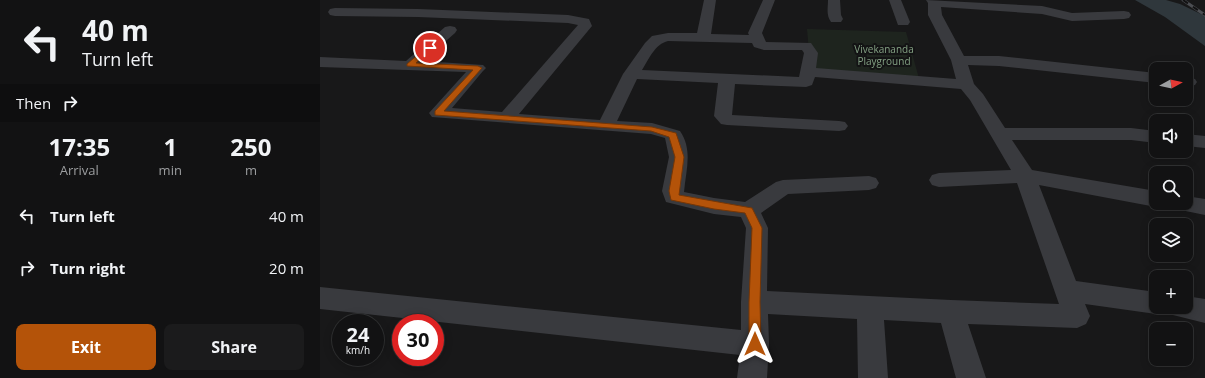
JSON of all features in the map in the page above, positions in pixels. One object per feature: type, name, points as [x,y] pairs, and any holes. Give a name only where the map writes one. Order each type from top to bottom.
[{"type":"street","points":[[345,0],[330,15],[418,13],[568,19],[584,22],[585,26],[571,44],[506,118]]},
{"type":"street","points":[[704,38],[710,0]]},
{"type":"street","points":[[631,74],[806,82],[811,53],[806,46],[764,46],[759,44],[759,38],[755,33],[769,0]]},
{"type":"street","points":[[834,0],[834,15],[836,19]]},
{"type":"street","points":[[895,0],[903,22]]},
{"type":"street","points":[[1050,0],[1062,15]]},
{"type":"street","points":[[754,302],[951,312],[1077,316],[1025,176],[977,98],[966,85],[958,60],[935,15],[933,2],[1042,10],[1062,15],[1089,17],[1124,15]]},
{"type":"street","points":[[410,65],[450,30]]},
{"type":"street","points":[[606,125],[631,74],[650,46],[657,39],[668,37],[759,38]]},
{"type":"street","points":[[958,60],[999,62],[1149,77]]},
{"type":"street","points":[[320,62],[478,68],[438,113],[470,114],[652,129],[673,135],[680,157],[673,191],[674,197],[714,206],[749,210],[783,187],[869,183]]},
{"type":"street","points":[[808,72],[966,85]]},
{"type":"street","points":[[727,78],[723,116],[727,120],[839,126]]},
{"type":"street","points":[[999,134],[1131,134],[1149,136]]},
{"type":"street","points":[[1193,141],[1205,142]]},
{"type":"street","points":[[939,180],[1025,176],[1149,198]]},
{"type":"street","points":[[1193,205],[1205,207]]},
{"type":"street","points":[[749,210],[757,228],[754,302],[755,344],[752,378]]},
{"type":"street","points":[[1067,290],[1149,302]]},
{"type":"street","points":[[320,298],[755,344]]},
{"type":"street","points":[[870,308],[873,378]]},
{"type":"street","points":[[1193,309],[1205,311]]},
{"type":"street","points":[[951,312],[971,378]]},
{"type":"green space","name":"Vivekananda Playground","points":[[807,29],[906,32],[920,82],[811,73]]},
{"type":"shaded area","points":[[1135,0],[1166,0],[1180,4],[1205,16],[1205,46],[1165,17]]},
{"type":"railway","points":[[1183,0],[1205,15]]},
{"type":"route","points":[[430,48],[410,65],[478,68],[438,113],[470,114],[652,129],[673,135],[680,157],[673,191],[674,197],[714,206],[749,210],[757,228],[754,302],[755,344]]}]
